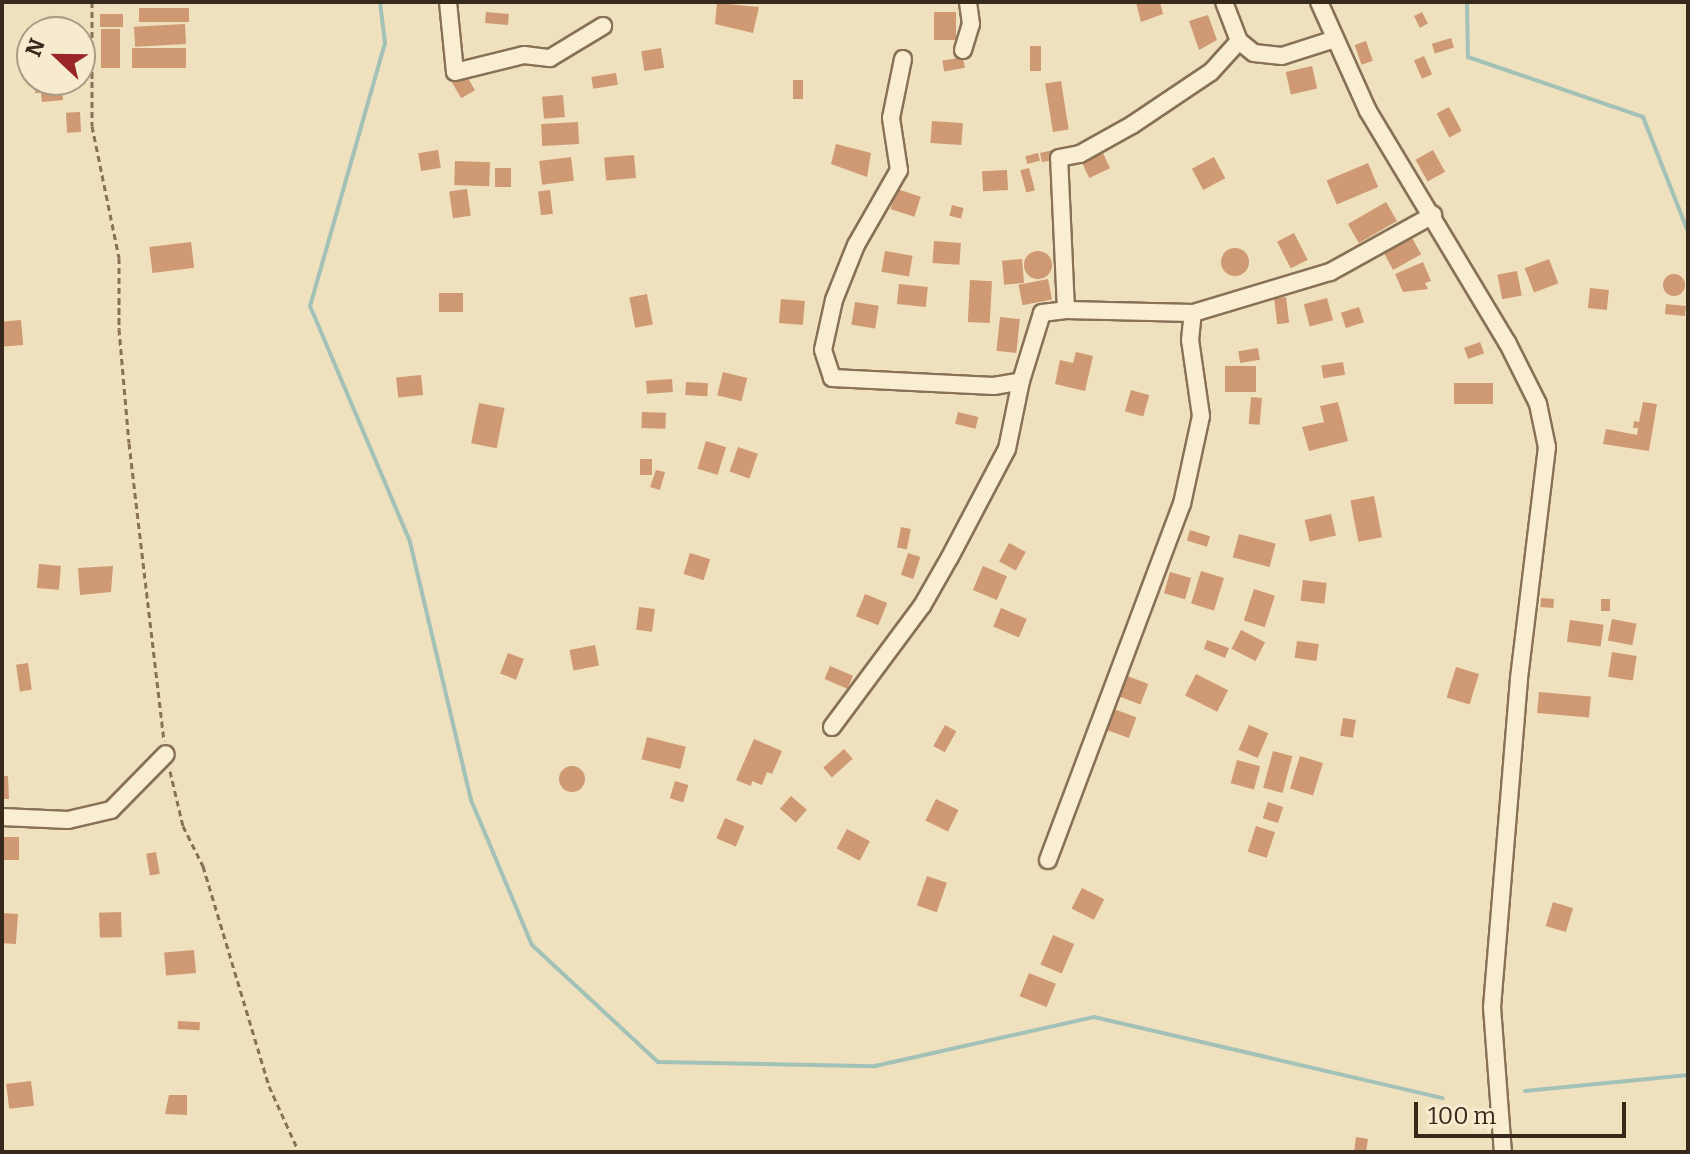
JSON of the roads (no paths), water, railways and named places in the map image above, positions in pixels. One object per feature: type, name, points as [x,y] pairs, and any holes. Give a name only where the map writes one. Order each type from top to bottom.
[{"type":"street","points":[[448,2],[455,72],[524,55],[550,58],[603,26]]},
{"type":"street","points":[[963,50],[971,24],[968,2]]},
{"type":"street","points":[[1224,2],[1239,41],[1254,53],[1282,56],[1332,40]]},
{"type":"street","points":[[1319,2],[1332,40],[1368,111],[1433,215],[1526,379],[1538,404],[1547,447],[1519,679],[1492,1007],[1503,1152]]},
{"type":"street","points":[[1066,310],[1059,158],[1080,154],[1132,125],[1211,72],[1239,41]]},
{"type":"street","points":[[903,59],[891,118],[899,170],[856,245],[834,300],[823,350],[832,378],[994,386],[1021,381]]},
{"type":"street","points":[[832,727],[922,606],[1007,449],[1021,381],[1042,313],[1066,310],[1193,313],[1330,272],[1433,215]]},
{"type":"street","points":[[1048,860],[1182,504],[1201,416],[1190,340],[1193,313]]},
{"type":"street","points":[[2,817],[68,820],[111,810],[166,754]]},
{"type":"waterway","points":[[380,2],[385,43],[310,306],[410,542],[471,800],[532,945],[658,1062],[875,1066],[1094,1017],[1443,1098]]},
{"type":"waterway","points":[[1467,2],[1468,57],[1643,117],[1688,232]]},
{"type":"waterway","points":[[1525,1091],[1688,1075]]}]
